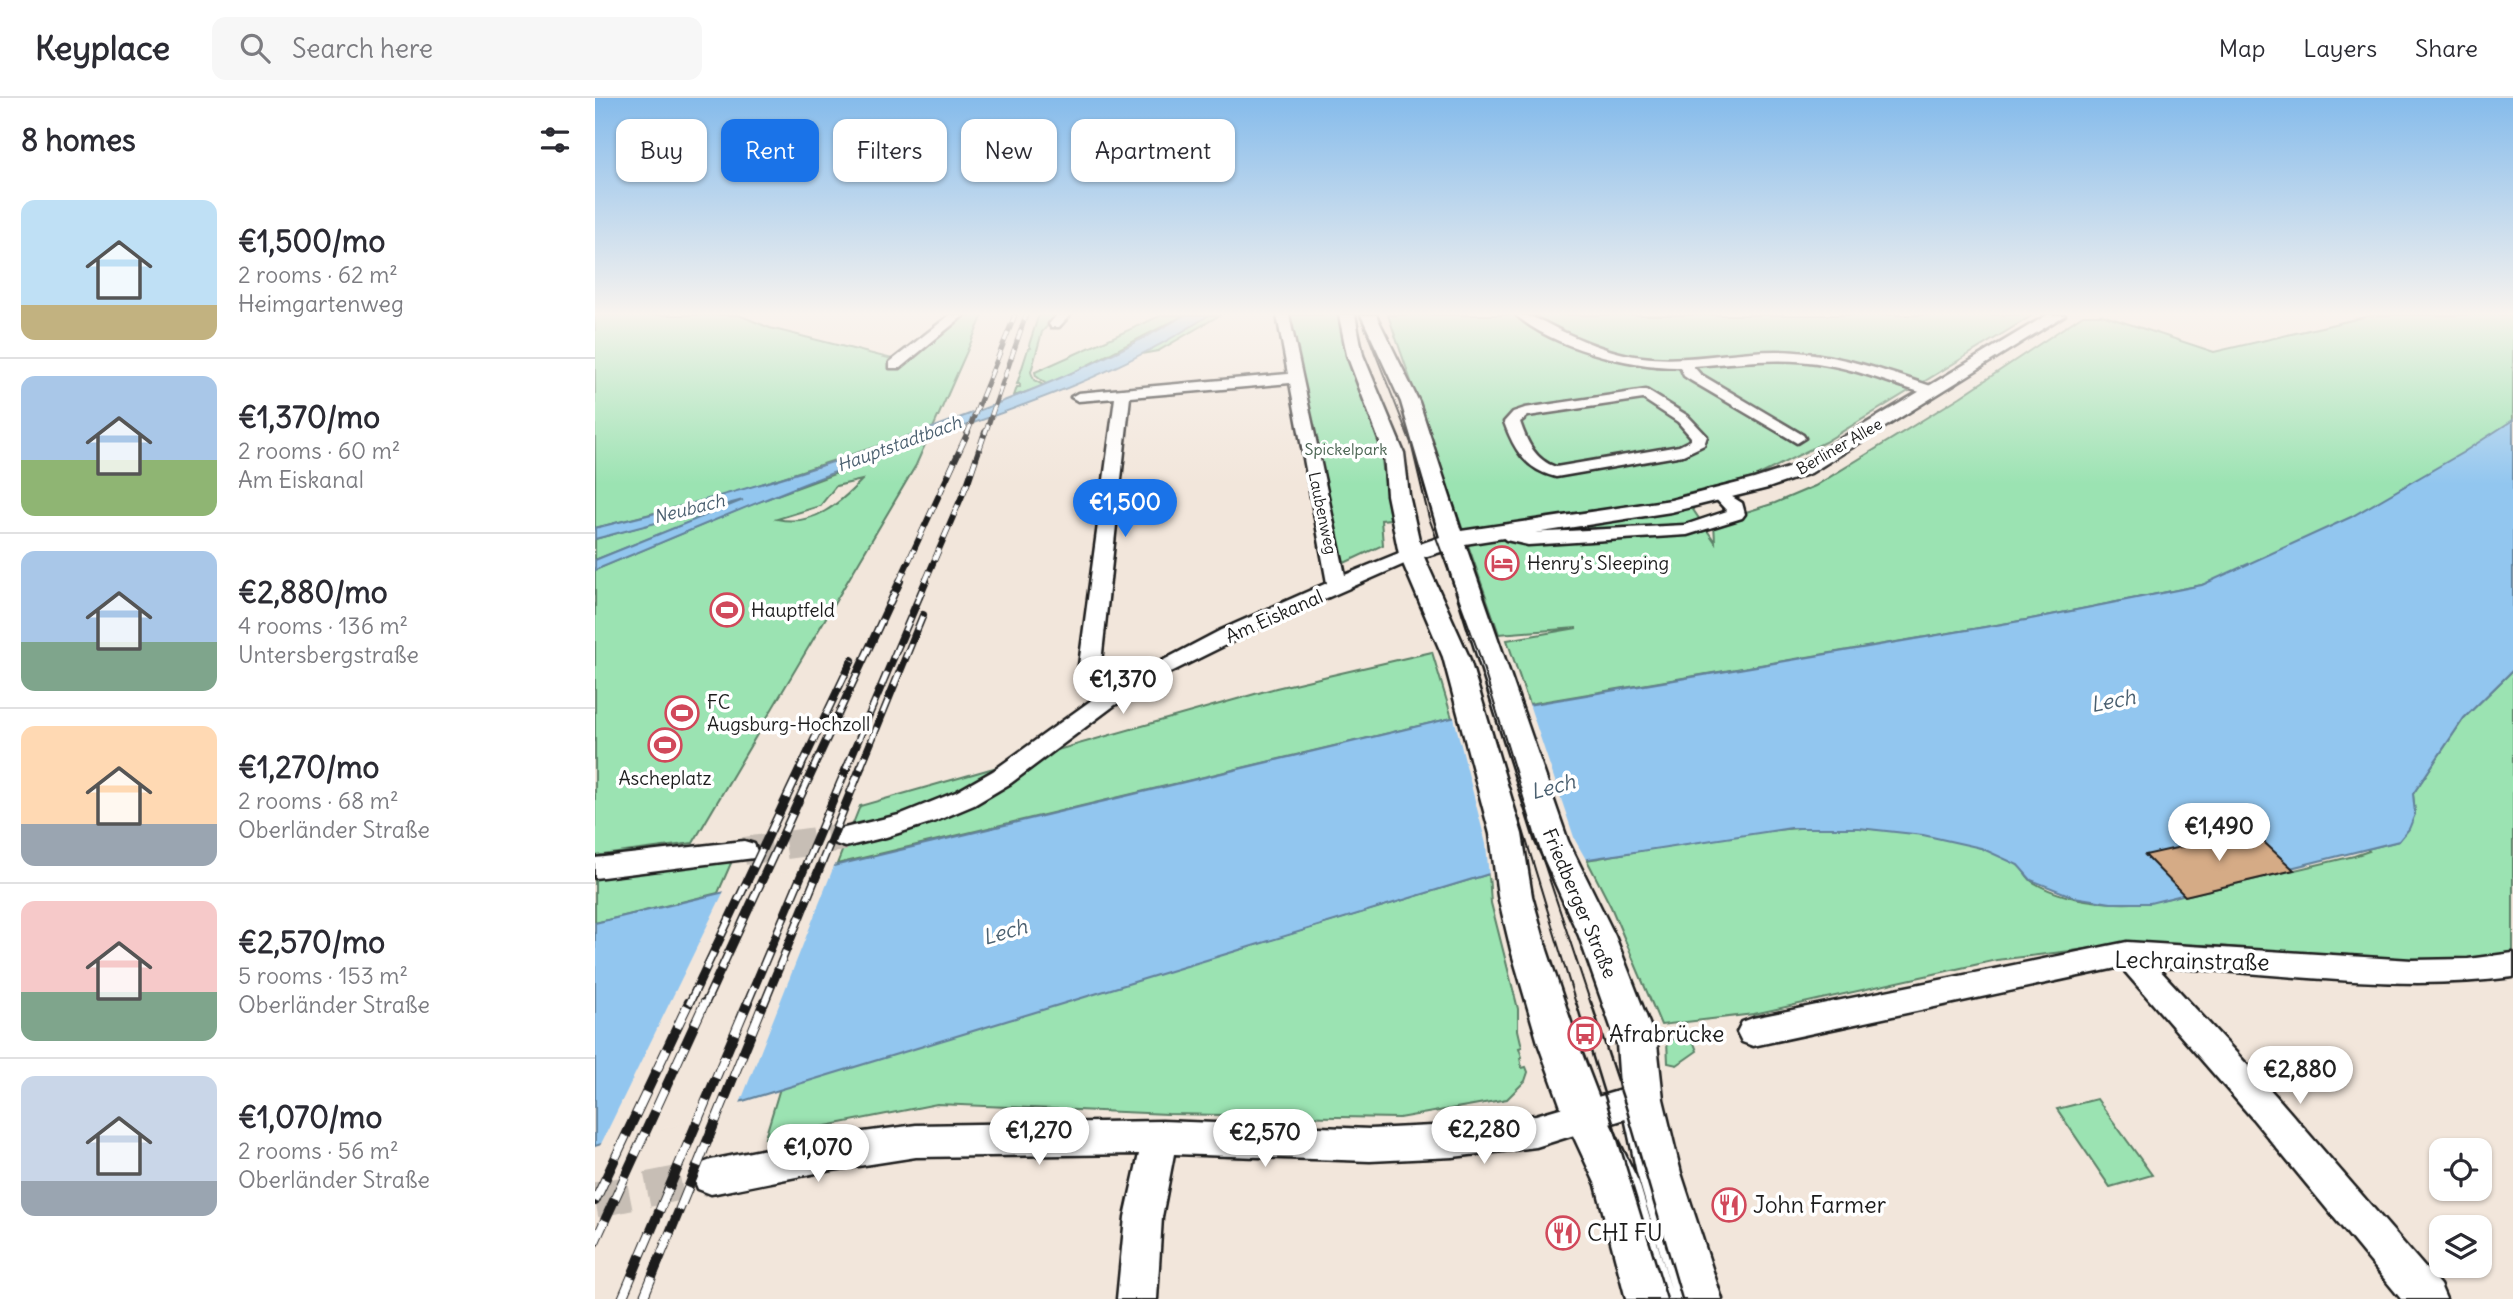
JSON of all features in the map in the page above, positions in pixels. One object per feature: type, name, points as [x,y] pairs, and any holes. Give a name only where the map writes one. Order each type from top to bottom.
[{"type":"main road","points":[[1361,371],[1394,453],[1398,495],[1411,554],[1456,657],[1506,835],[1515,896],[1529,950],[1564,1063],[1617,1183],[1650,1299]]},
{"type":"main road","name":"Friedberger Straße","points":[[1395,371],[1410,402],[1552,841],[1597,936],[1637,1044],[1642,1099],[1659,1172],[1698,1299]]},
{"type":"main road","name":"Berliner Allee","points":[[1411,554],[1453,540],[1511,534],[1671,506],[1721,495],[1804,469],[1965,371]]},
{"type":"street","name":"Laubenweg","points":[[1295,371],[1338,587]]},
{"type":"street","points":[[1644,371],[1646,394]]},
{"type":"street","points":[[1688,371],[1797,438]]},
{"type":"street","points":[[1870,371],[1932,391]]},
{"type":"street","points":[[1078,397],[1296,378]]},
{"type":"street","points":[[1121,691],[1090,686],[1088,680],[1123,393]]},
{"type":"street","points":[[1646,394],[1691,425],[1699,436],[1698,442],[1683,450],[1556,472],[1544,470],[1534,462],[1521,443],[1513,422],[1518,415],[1525,412],[1646,394]]},
{"type":"street","name":"Am Eiskanal","points":[[845,836],[895,827],[972,794],[1002,778],[1121,691],[1223,638],[1411,554]]},
{"type":"street","points":[[595,868],[744,850]]},
{"type":"street","points":[[2127,954],[2264,1107],[2426,1299]]},
{"type":"street","name":"Lechrainstraße","points":[[1753,1032],[2127,954],[2413,972],[2467,971],[2513,965]]},
{"type":"street","points":[[711,1177],[826,1154],[916,1141],[1161,1138],[1383,1145],[1453,1141],[1536,1131],[1642,1099]]},
{"type":"street","points":[[1137,1299],[1145,1197],[1152,1163],[1161,1138]]},
{"type":"green space","points":[[595,371],[958,371],[933,428],[734,493],[595,528]]},
{"type":"green space","points":[[1021,371],[1031,371],[1034,380],[1045,386],[1014,396],[1017,387],[1020,387],[1020,384],[1017,384]]},
{"type":"green space","points":[[1037,371],[1076,371],[1046,384],[1035,372]]},
{"type":"green space","name":"Spickelpark","points":[[1296,371],[1356,371],[1380,446],[1390,519],[1381,520],[1383,545],[1340,565]]},
{"type":"green space","points":[[1408,371],[1941,371],[1825,442],[1753,478],[1683,495],[1715,542],[1714,522],[1775,503],[1815,486],[1999,371],[2513,371],[2513,432],[2349,538],[2202,585],[2026,620],[1529,704],[1507,640],[1577,628],[1499,634]]},
{"type":"green space","name":"FC Augsburg-Hochzoll","points":[[927,440],[916,465],[693,843],[595,856],[595,570],[750,505]],"holes":[[[862,480],[814,517],[790,521],[777,519],[820,506],[836,486]]]},
{"type":"green space","points":[[742,499],[743,501],[595,560],[595,539]]},
{"type":"green space","points":[[1432,652],[1452,718],[837,864],[860,806],[1276,688]]},
{"type":"green space","points":[[2513,670],[2513,952],[2453,961],[2404,962],[2204,945],[2126,944],[1997,960],[1754,1014],[1661,1025],[1611,907],[1587,860],[1689,842],[1793,828],[1861,828],[1937,837],[1981,848],[2015,863],[2031,880],[2067,896],[2107,903],[2127,903],[2166,899],[2183,894],[2185,896],[2354,856],[2369,851],[2367,849],[2399,841],[2415,814],[2413,794],[2464,718]]},
{"type":"green space","points":[[735,854],[718,893],[595,923],[595,873]]},
{"type":"green space","points":[[1489,874],[1491,903],[1518,1009],[1518,1030],[1522,1047],[1519,1048],[1520,1058],[1522,1068],[1526,1067],[1528,1072],[1525,1081],[1507,1099],[1399,1118],[1168,1114],[937,1104],[765,1138],[780,1088]]},
{"type":"green space","points":[[1692,1038],[1697,1051],[1677,1065],[1668,1063],[1667,1040]]},
{"type":"green space","points":[[2097,1099],[2152,1175],[2110,1187],[2057,1109]]},
{"type":"water","points":[[1076,371],[1106,371],[970,425],[813,480],[595,570],[595,560],[743,500],[595,539],[595,528],[680,507],[849,457]]},
{"type":"water","name":"Lech","points":[[2513,420],[2513,670],[2464,718],[2413,794],[2415,814],[2409,829],[2399,841],[2150,903],[2111,903],[2074,897],[2031,880],[2018,865],[1981,848],[1923,835],[1859,828],[1791,828],[1489,874],[595,1146],[595,923],[1452,718],[2026,620],[2202,585],[2351,517],[2462,453]]},
{"type":"pier","points":[[1528,701],[1575,840],[1588,863],[1489,878],[1486,844],[1453,714]]},
{"type":"pier","points":[[836,861],[739,1106],[599,1148],[726,887]]},
{"type":"building","points":[[2252,831],[2294,870],[2185,896],[2145,855]]},
{"type":"tunnel","points":[[744,851],[845,837]]},
{"type":"tunnel","points":[[595,1200],[711,1177]]},
{"type":"tram line","points":[[1382,371],[1411,443],[1429,518],[1479,654],[1534,833],[1591,1004]]},
{"type":"tram line","points":[[1520,820],[1576,1004]]},
{"type":"tram line","points":[[1576,1002],[1667,1299]]},
{"type":"tram line","points":[[1591,1002],[1625,1104],[1682,1299]]},
{"type":"railway","points":[[967,434],[992,371]]},
{"type":"railway","points":[[985,434],[1007,371]]},
{"type":"railway","points":[[899,582],[968,432]]},
{"type":"railway","points":[[925,582],[968,482],[985,432]]},
{"type":"railway","points":[[813,769],[900,581]]},
{"type":"railway","points":[[846,769],[926,581]]},
{"type":"railway","points":[[860,769],[923,615]]},
{"type":"railway","points":[[800,769],[852,660]]},
{"type":"railway","points":[[689,1004],[801,767]]},
{"type":"railway","points":[[705,1004],[814,767]]},
{"type":"railway","points":[[747,1004],[847,767]]},
{"type":"railway","points":[[764,1004],[861,767]]},
{"type":"railway","points":[[595,1201],[689,1002]]},
{"type":"railway","points":[[595,1242],[705,1002]]},
{"type":"railway","points":[[622,1299],[748,1002]]},
{"type":"railway","points":[[643,1299],[764,1002]]},
{"type":"place","name":"Henry's Sleeping","points":[[1502,563]]},
{"type":"place","name":"Hauptfeld","points":[[727,610]]},
{"type":"place","name":"FC Augsburg-Hochzoll","points":[[682,713]]},
{"type":"place","name":"Ascheplatz","points":[[665,745]]},
{"type":"place","name":"Afrabrücke","points":[[1585,1034]]},
{"type":"place","name":"John Farmer","points":[[1729,1205]]},
{"type":"place","name":"CHI FU","points":[[1563,1233]]},
{"type":"water label","name":"Hauptstadtbach","points":[[899,444]]},
{"type":"water label","name":"Neubach","points":[[689,509]]}]
